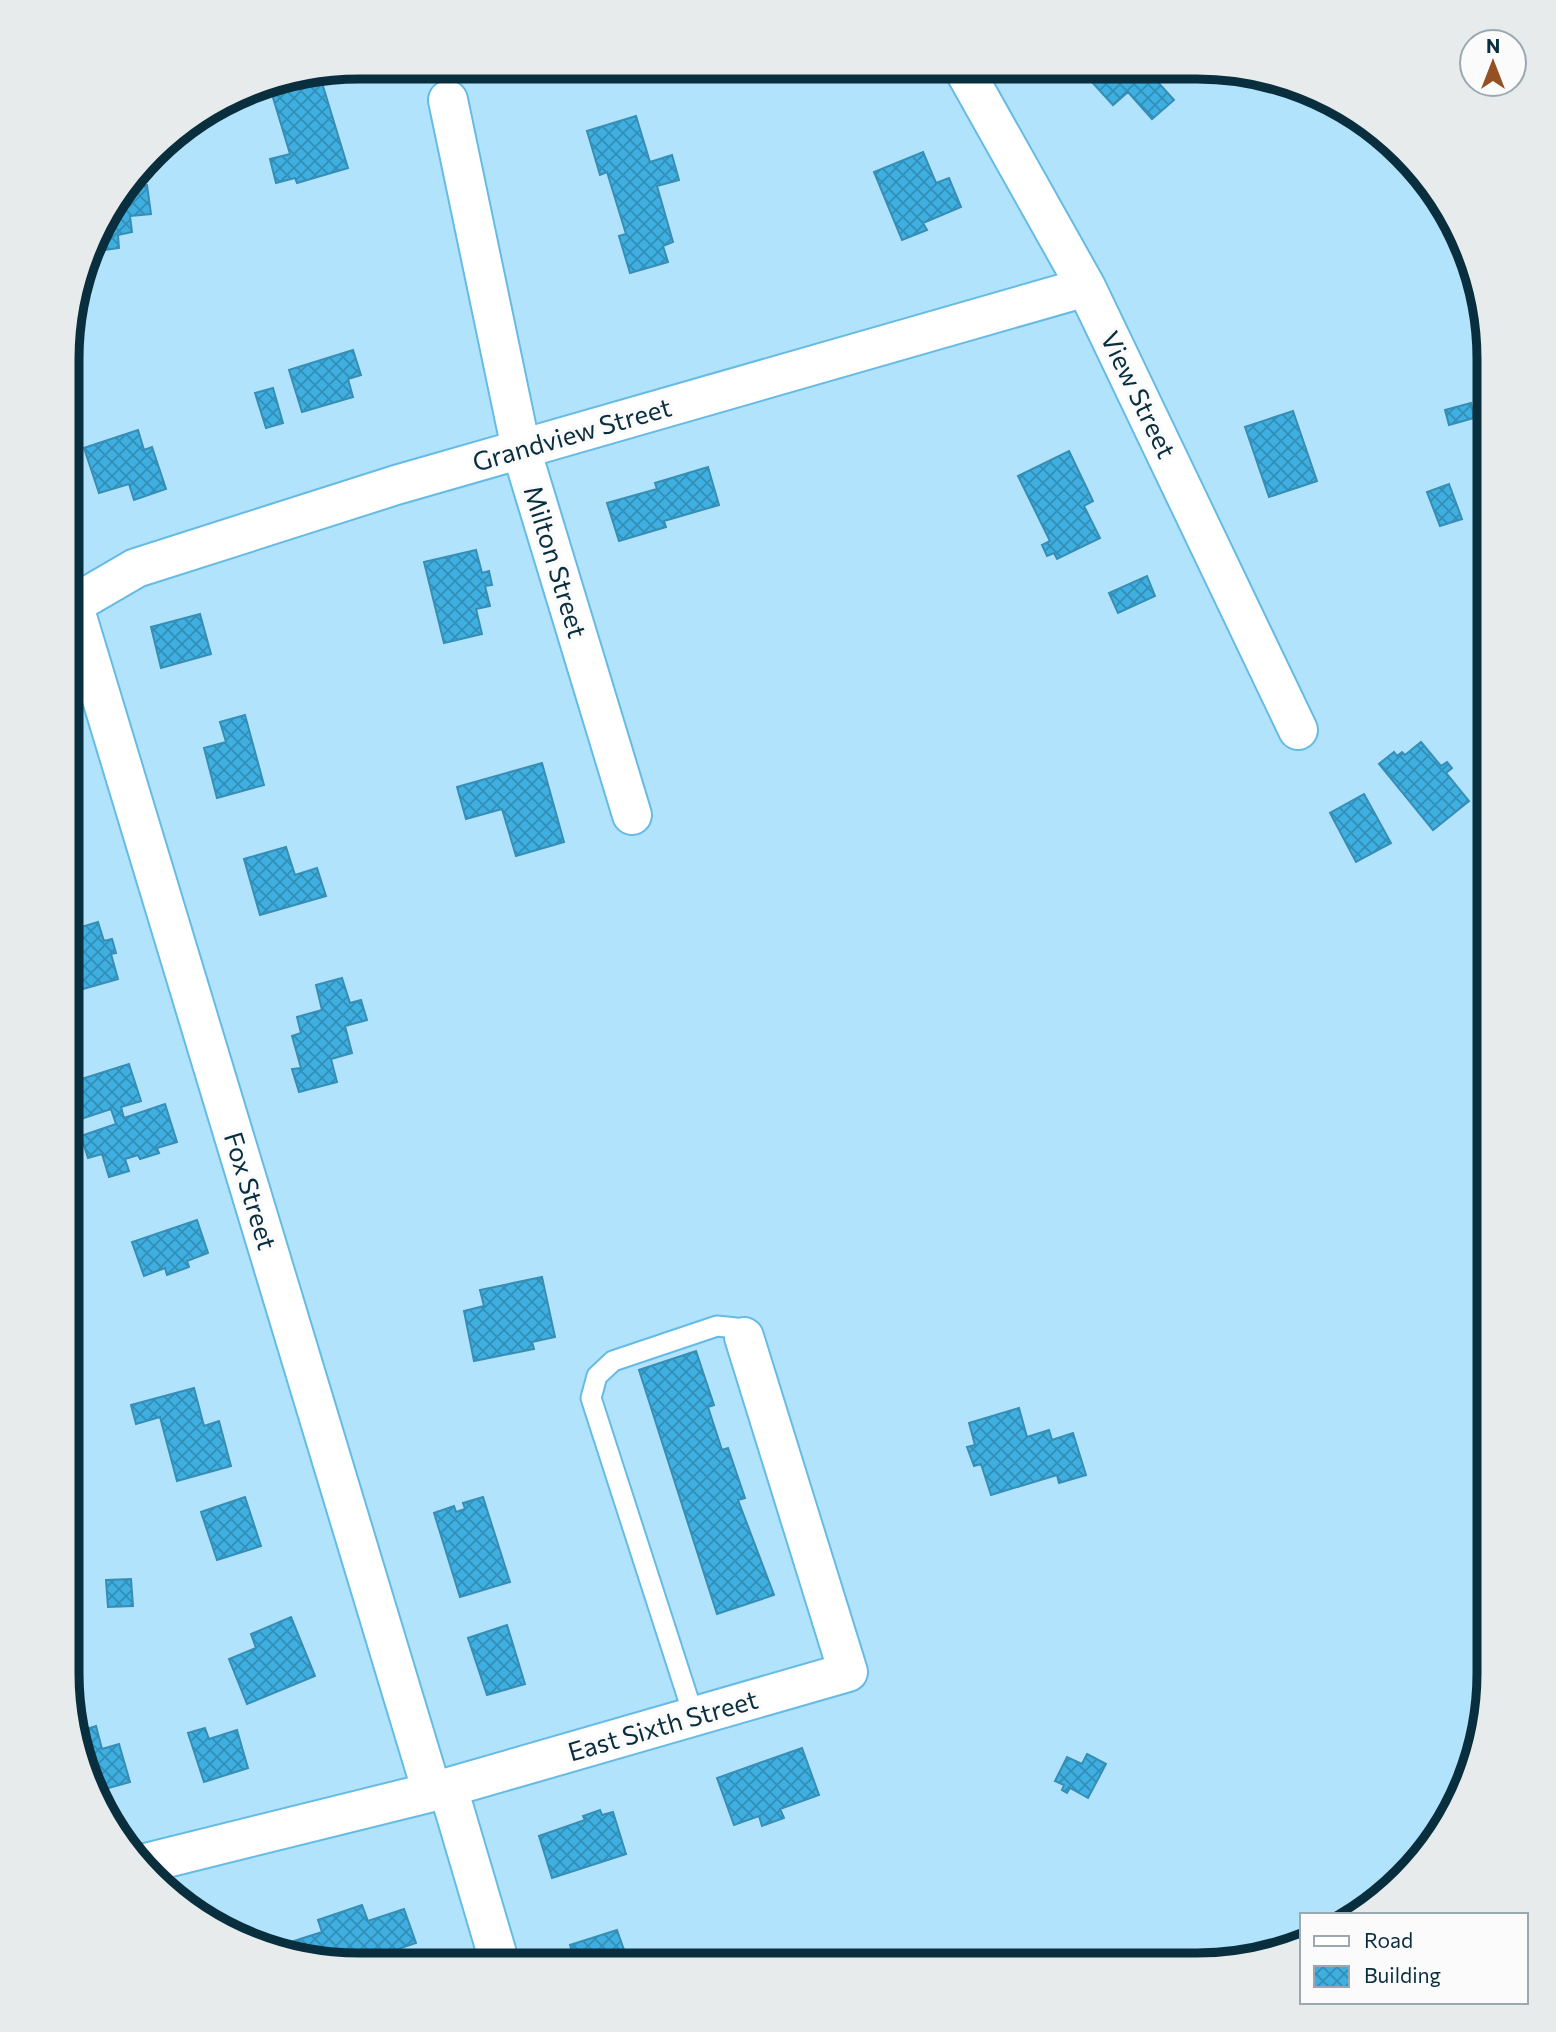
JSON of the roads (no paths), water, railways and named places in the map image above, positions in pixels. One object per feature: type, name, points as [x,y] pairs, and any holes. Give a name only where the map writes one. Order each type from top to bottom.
[{"type":"street","name":"View Street","points":[[969,79],[1086,287],[1298,730]]},
{"type":"street","name":"Milton Street","points":[[448,100],[521,449],[632,815]]},
{"type":"street","name":"Grandview Street","points":[[79,596],[136,568],[521,449],[1086,287]]},
{"type":"street","name":"Fox Street","points":[[79,630],[440,1790],[496,1953]]},
{"type":"street","name":"East Sixth Street","points":[[152,1862],[440,1790],[848,1672],[744,1337]]},
{"type":"lane","points":[[694,1717],[591,1398],[597,1376],[613,1361],[717,1326],[736,1328],[744,1337]]}]
